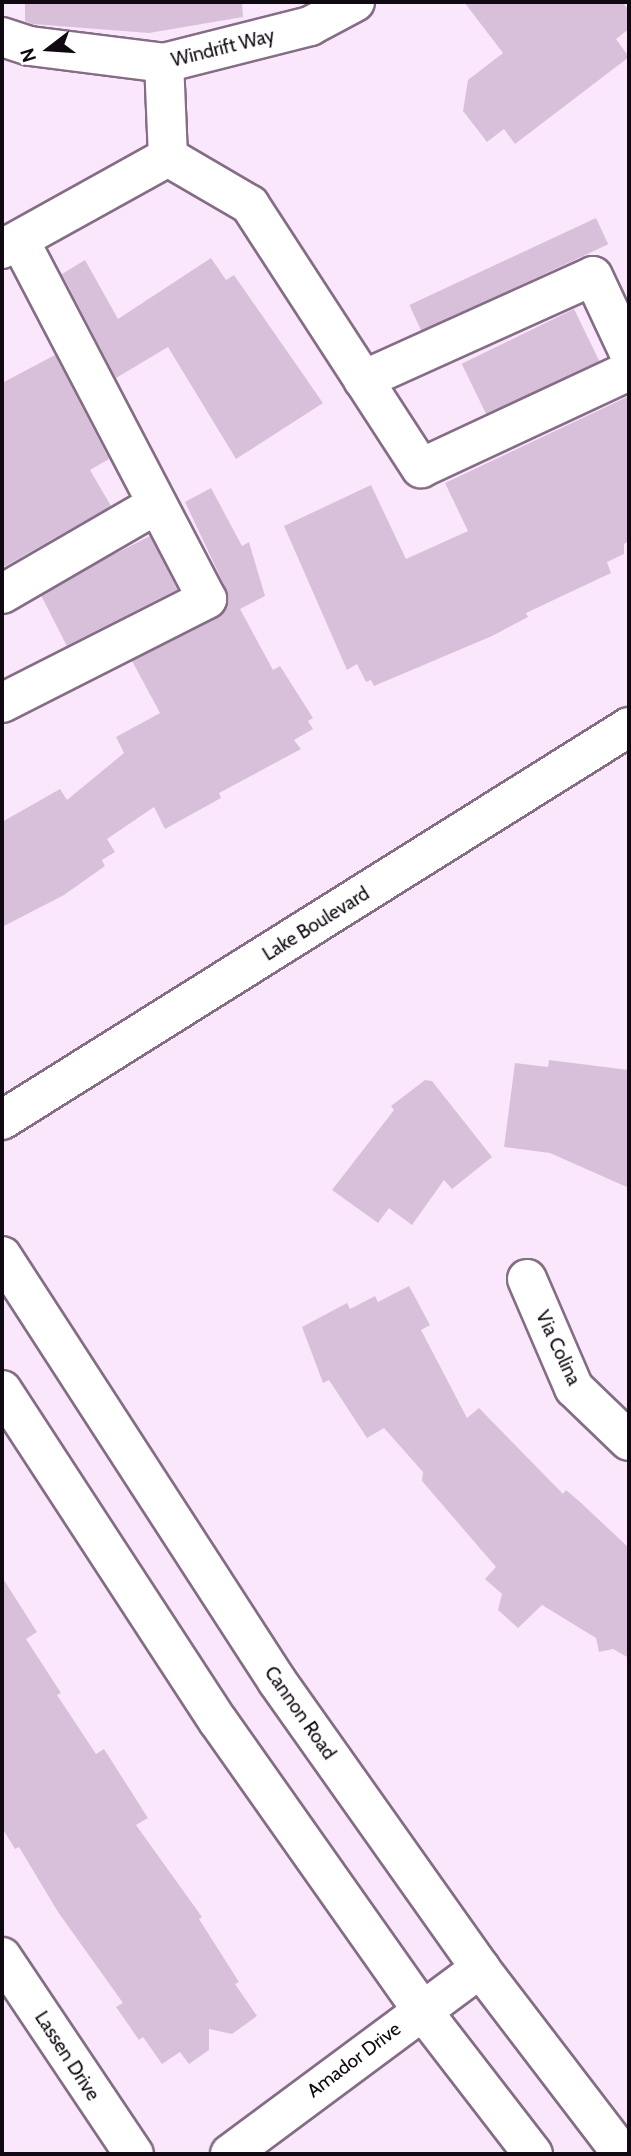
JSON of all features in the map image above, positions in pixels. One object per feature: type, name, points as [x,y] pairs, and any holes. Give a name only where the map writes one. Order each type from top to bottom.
[{"type":"street","name":"Windrift Way","points":[[2,37],[30,46],[164,63],[310,26],[355,2]]},
{"type":"street","points":[[164,63],[168,157]]},
{"type":"street","points":[[2,703],[206,599],[157,504],[10,245],[168,157]]},
{"type":"street","points":[[168,157],[250,205],[421,468],[629,371]]},
{"type":"street","points":[[363,380],[593,276],[629,352]]},
{"type":"street","points":[[2,594],[157,504]]},
{"type":"street","name":"Lake Boulevard","points":[[2,1120],[629,727]]},
{"type":"street","name":"Cannon Road","points":[[2,1256],[277,1681],[480,1968],[622,2154]]},
{"type":"street","name":"Via Colina","points":[[527,1279],[574,1388],[629,1441]]},
{"type":"street","points":[[2,1391],[218,1721],[421,2009],[533,2154]]},
{"type":"street","name":"Lassen Drive","points":[[2,1957],[134,2154]]},
{"type":"street","name":"Amador Drive","points":[[230,2154],[421,2009],[480,1968]]},
{"type":"building","points":[[25,2],[242,2],[243,17],[149,33],[32,24],[25,21]]},
{"type":"building","points":[[464,2],[622,2],[629,10],[629,29],[616,39],[629,57],[515,144],[504,129],[487,142],[463,111],[468,80],[503,53]]},
{"type":"building","points":[[596,218],[608,244],[422,331],[409,305]]},
{"type":"building","points":[[211,258],[226,280],[234,275],[323,403],[236,459],[168,347],[116,378],[62,274],[85,260],[118,319]]},
{"type":"building","points":[[574,309],[599,361],[487,416],[462,364]]},
{"type":"building","points":[[55,355],[109,459],[90,470],[111,506],[2,568],[2,383]]},
{"type":"building","points":[[629,396],[629,541],[624,544],[624,554],[607,562],[611,573],[526,613],[528,617],[492,636],[374,686],[371,680],[366,682],[357,664],[347,670],[284,526],[371,485],[406,559],[468,531],[445,483]]},
{"type":"building","points":[[211,488],[242,546],[249,542],[265,596],[240,609],[273,670],[280,666],[313,718],[308,721],[313,729],[294,740],[301,749],[219,793],[221,798],[165,829],[154,807],[107,839],[115,852],[102,860],[105,866],[64,895],[2,927],[2,822],[60,789],[67,800],[124,753],[116,737],[160,713],[132,661],[226,610],[226,589],[185,502]]},
{"type":"building","points":[[150,536],[177,589],[67,646],[40,592]]},
{"type":"building","points":[[549,1060],[629,1070],[629,1188],[550,1153],[504,1147],[515,1063],[548,1067]]},
{"type":"building","points":[[425,1080],[432,1081],[492,1157],[452,1189],[444,1180],[412,1225],[389,1208],[378,1223],[332,1190],[394,1110],[391,1106]]},
{"type":"building","points":[[409,1286],[430,1325],[421,1330],[467,1418],[479,1408],[563,1494],[566,1490],[629,1548],[629,1658],[613,1649],[599,1652],[596,1638],[542,1605],[518,1628],[498,1610],[502,1594],[485,1579],[496,1567],[422,1481],[423,1472],[384,1428],[367,1438],[329,1380],[323,1383],[302,1327],[347,1303],[350,1309],[375,1296],[378,1302]]},
{"type":"building","points":[[2,1577],[37,1632],[26,1639],[61,1693],[57,1695],[96,1754],[104,1749],[148,1818],[136,1825],[202,1917],[199,1919],[239,1982],[235,1984],[257,2016],[232,2034],[209,2029],[209,2050],[189,2064],[180,2052],[162,2064],[143,2037],[139,2040],[116,2007],[123,2003],[58,1912],[19,1847],[15,1849],[2,1828]]}]
